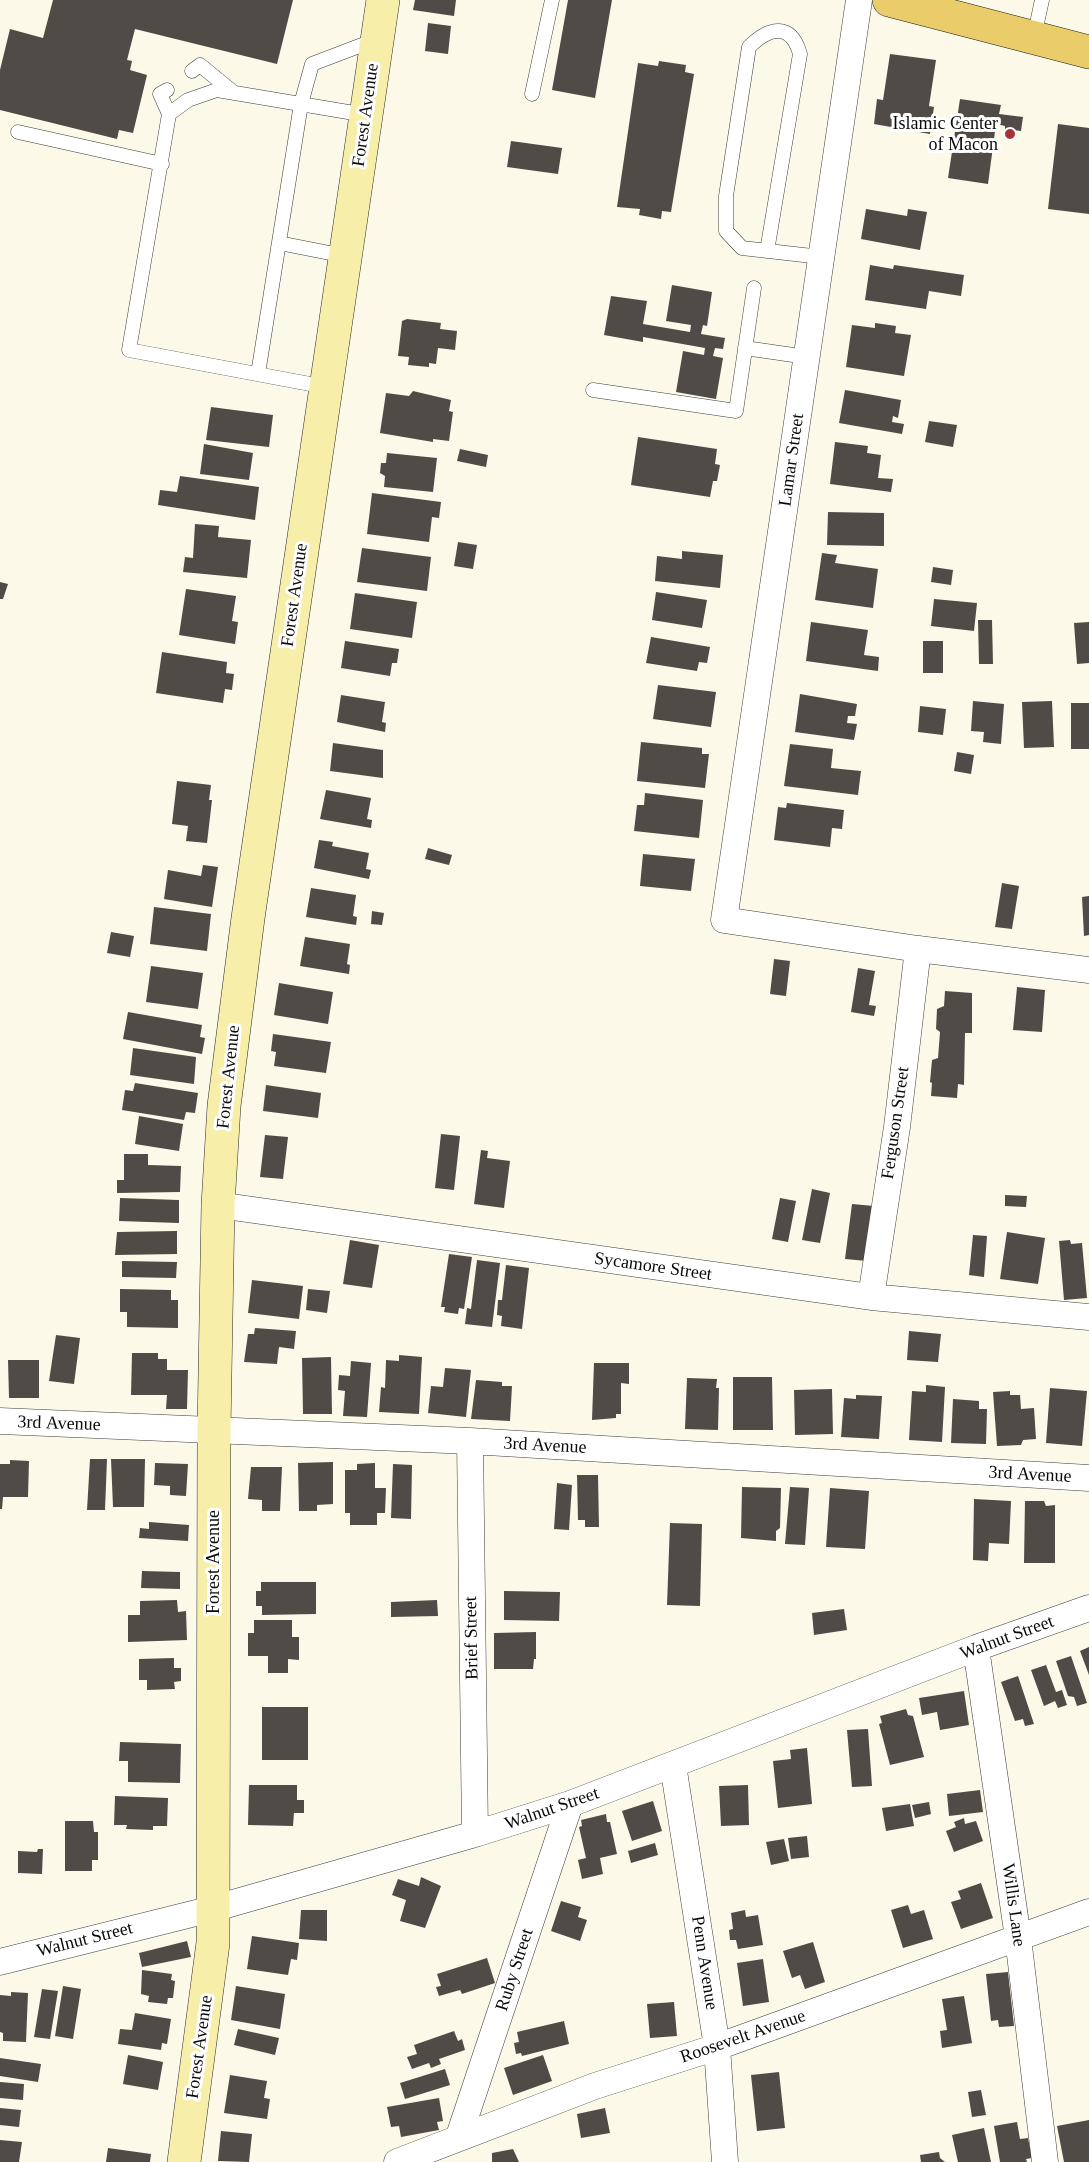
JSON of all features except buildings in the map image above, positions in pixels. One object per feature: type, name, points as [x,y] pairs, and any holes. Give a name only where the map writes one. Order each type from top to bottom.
[{"type":"main road","points":[[889,0],[1089,52]]},
{"type":"street","name":"Forest Avenue","points":[[184,2162],[213,1943],[214,1430],[218,1205],[224,1106],[248,918],[383,0]]},
{"type":"street","name":"Lamar Street","points":[[859,0],[724,920],[918,949]]},
{"type":"street","points":[[918,949],[1089,970]]},
{"type":"street","name":"Ferguson Street","points":[[871,1297],[897,1127],[918,949]]},
{"type":"street","name":"Sycamore Street","points":[[218,1205],[871,1297],[1089,1317]]},
{"type":"street","name":"3rd Avenue","points":[[0,1421],[470,1441],[1089,1478]]},
{"type":"street","name":"Brief Street","points":[[470,1441],[475,1834]]},
{"type":"street","name":"Walnut Street","points":[[0,1962],[212,1909],[475,1834],[570,1804],[976,1648],[1089,1608]]},
{"type":"street","name":"Willis Lane","points":[[976,1648],[1018,1938],[1045,2162]]},
{"type":"street","name":"Penn Avenue","points":[[673,1765],[717,2047],[725,2162]]},
{"type":"street","name":"Ruby Street","points":[[459,2136],[570,1804]]},
{"type":"street","name":"Roosevelt Avenue","points":[[397,2162],[459,2136],[595,2086],[717,2047],[1089,1912]]},
{"type":"lane","points":[[532,94],[552,0]]},
{"type":"lane","points":[[1034,37],[1042,0]]},
{"type":"lane","points":[[768,251],[800,54],[797,41],[790,33],[781,31],[771,31],[759,37],[749,47],[726,196],[726,231],[742,248],[768,251],[821,257]]},
{"type":"lane","points":[[258,374],[301,104],[312,64],[377,39]]},
{"type":"lane","points":[[192,70],[200,65],[235,93]]},
{"type":"lane","points":[[167,90],[160,94],[169,114],[129,350],[326,387]]},
{"type":"lane","points":[[169,114],[188,100],[217,90],[366,115]]},
{"type":"lane","points":[[18,132],[162,164]]},
{"type":"lane","points":[[279,243],[345,256]]},
{"type":"lane","points":[[593,390],[736,411],[754,288]]},
{"type":"lane","points":[[745,348],[807,357]]},
{"type":"place","name":"Islamic Center of Macon","points":[[1010,134]]}]
